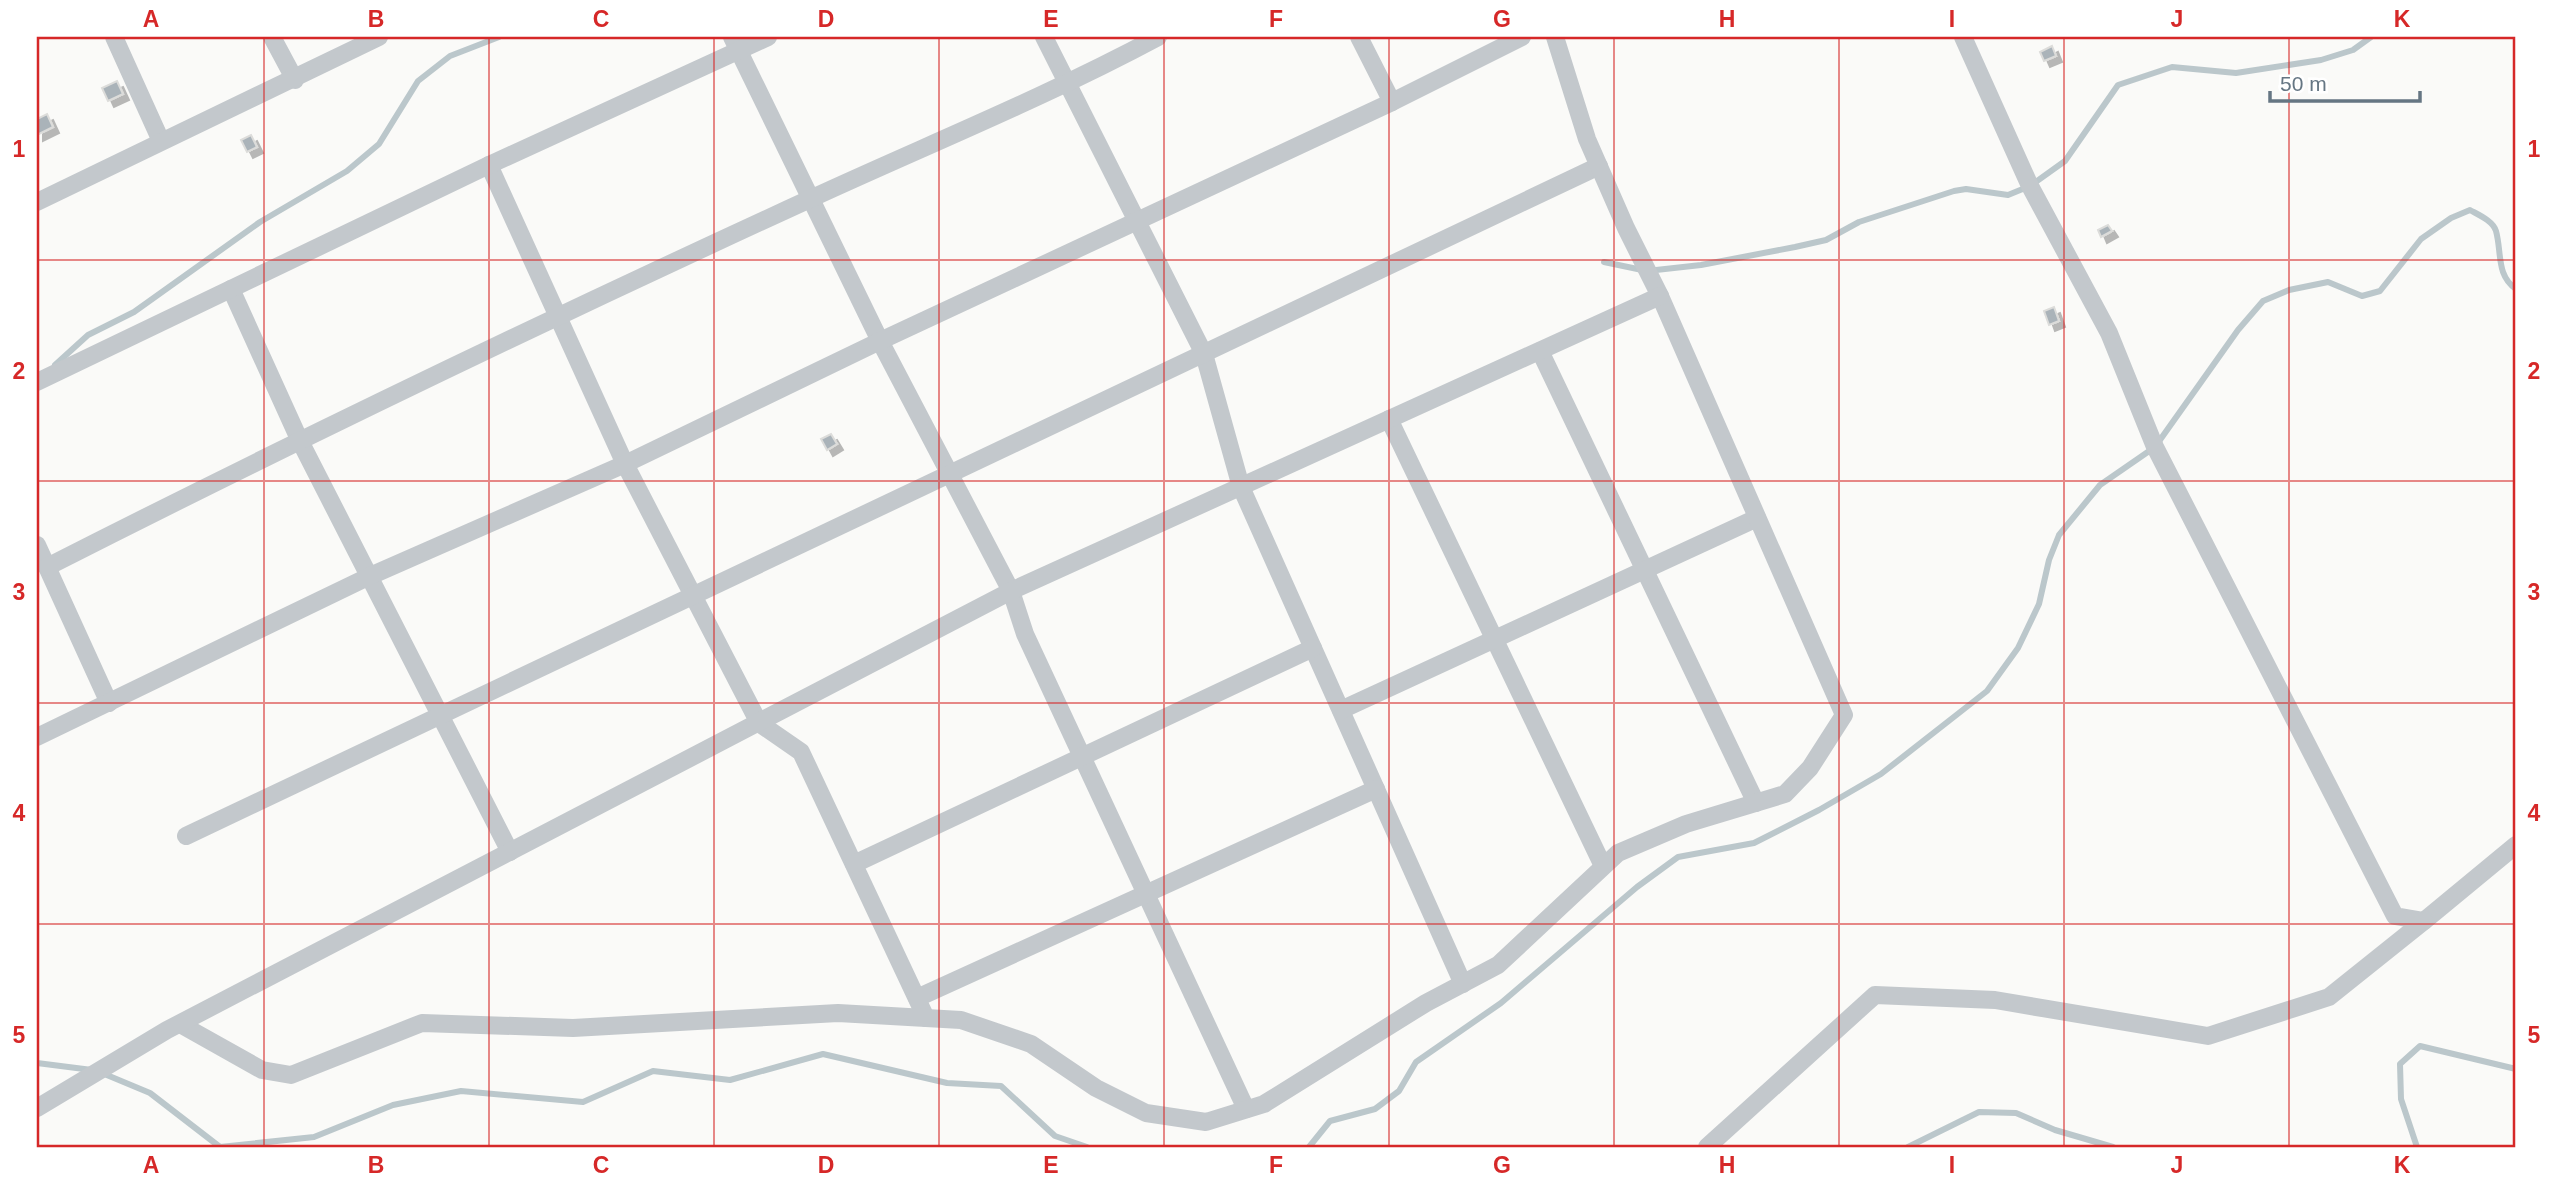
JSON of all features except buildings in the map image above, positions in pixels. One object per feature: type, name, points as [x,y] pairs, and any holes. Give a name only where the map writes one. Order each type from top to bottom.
[{"type":"street","points":[[114,37],[161,141]]},
{"type":"street","points":[[272,37],[295,80]]},
{"type":"street","points":[[37,201],[295,80],[379,37]]},
{"type":"street","points":[[37,382],[736,43],[768,37]]},
{"type":"street","points":[[1044,37],[1204,354],[1241,487],[1463,984]]},
{"type":"street","points":[[47,567],[299,439],[811,198],[1067,85],[1157,37]]},
{"type":"street","points":[[1359,37],[1392,102]]},
{"type":"street","points":[[37,737],[370,576],[625,464],[1136,220],[1392,102],[1522,37]]},
{"type":"street","points":[[180,1024],[262,1070],[291,1074],[422,1023],[572,1028],[838,1013],[961,1020],[1031,1044],[1096,1088],[1146,1114],[1206,1122],[1264,1104],[1426,1003],[1498,965],[1618,853],[1686,824],[1785,794],[1810,768],[1844,715],[1660,296],[1587,139],[1555,37]]},
{"type":"street","points":[[1963,37],[2030,186],[2109,333],[2155,447],[2395,916],[2424,921]]},
{"type":"street","points":[[736,43],[880,341],[1011,591],[1024,634],[1246,1109]]},
{"type":"street","points":[[489,165],[625,464],[758,723],[801,752],[926,1018]]},
{"type":"street","points":[[186,836],[1599,166]]},
{"type":"street","points":[[231,289],[299,439],[510,852]]},
{"type":"street","points":[[37,1108],[180,1024],[1011,591],[1660,296]]},
{"type":"street","points":[[1541,351],[1756,803]]},
{"type":"street","points":[[1389,419],[1603,866]]},
{"type":"street","points":[[1340,710],[1757,518]]},
{"type":"street","points":[[37,545],[109,703]]},
{"type":"street","points":[[854,864],[1313,648]]},
{"type":"street","points":[[917,998],[1376,789]]},
{"type":"street","points":[[1707,1147],[1875,995],[1995,1000],[2208,1036],[2329,997],[2516,845]]},
{"type":"waterway","points":[[55,365],[88,335],[134,312],[260,222],[347,171],[379,144],[418,81],[450,56],[499,37]]},
{"type":"waterway","points":[[1604,262],[1647,271],[1701,265],[1826,240],[1859,222],[1954,191],[1966,189],[2008,195],[2030,186],[2065,161],[2118,85],[2172,67],[2236,73],[2321,60],[2353,50],[2371,37]]},
{"type":"waterway","points":[[1309,1147],[1330,1121],[1375,1109],[1399,1091],[1416,1062],[1501,1003],[1637,887],[1678,857],[1754,843],[1819,810],[1881,774],[1987,691],[2018,648],[2039,604],[2049,560],[2059,535],[2100,485],[2155,447],[2238,330],[2263,301],[2289,290],[2328,282],[2362,296],[2380,291],[2421,239],[2451,218],[2470,210],[2494,227],[2502,270],[2516,289]]},
{"type":"waterway","points":[[2417,1147],[2401,1099],[2400,1064],[2420,1046],[2516,1069]]},
{"type":"waterway","points":[[102,1073],[150,1093],[220,1147],[314,1137],[393,1105],[461,1091],[583,1102],[653,1071],[730,1080],[823,1054],[947,1083],[1001,1086],[1055,1136],[1087,1147]]},
{"type":"waterway","points":[[37,1063],[92,1070]]},
{"type":"waterway","points":[[1908,1147],[1979,1112],[2016,1113],[2055,1130],[2113,1147]]}]
